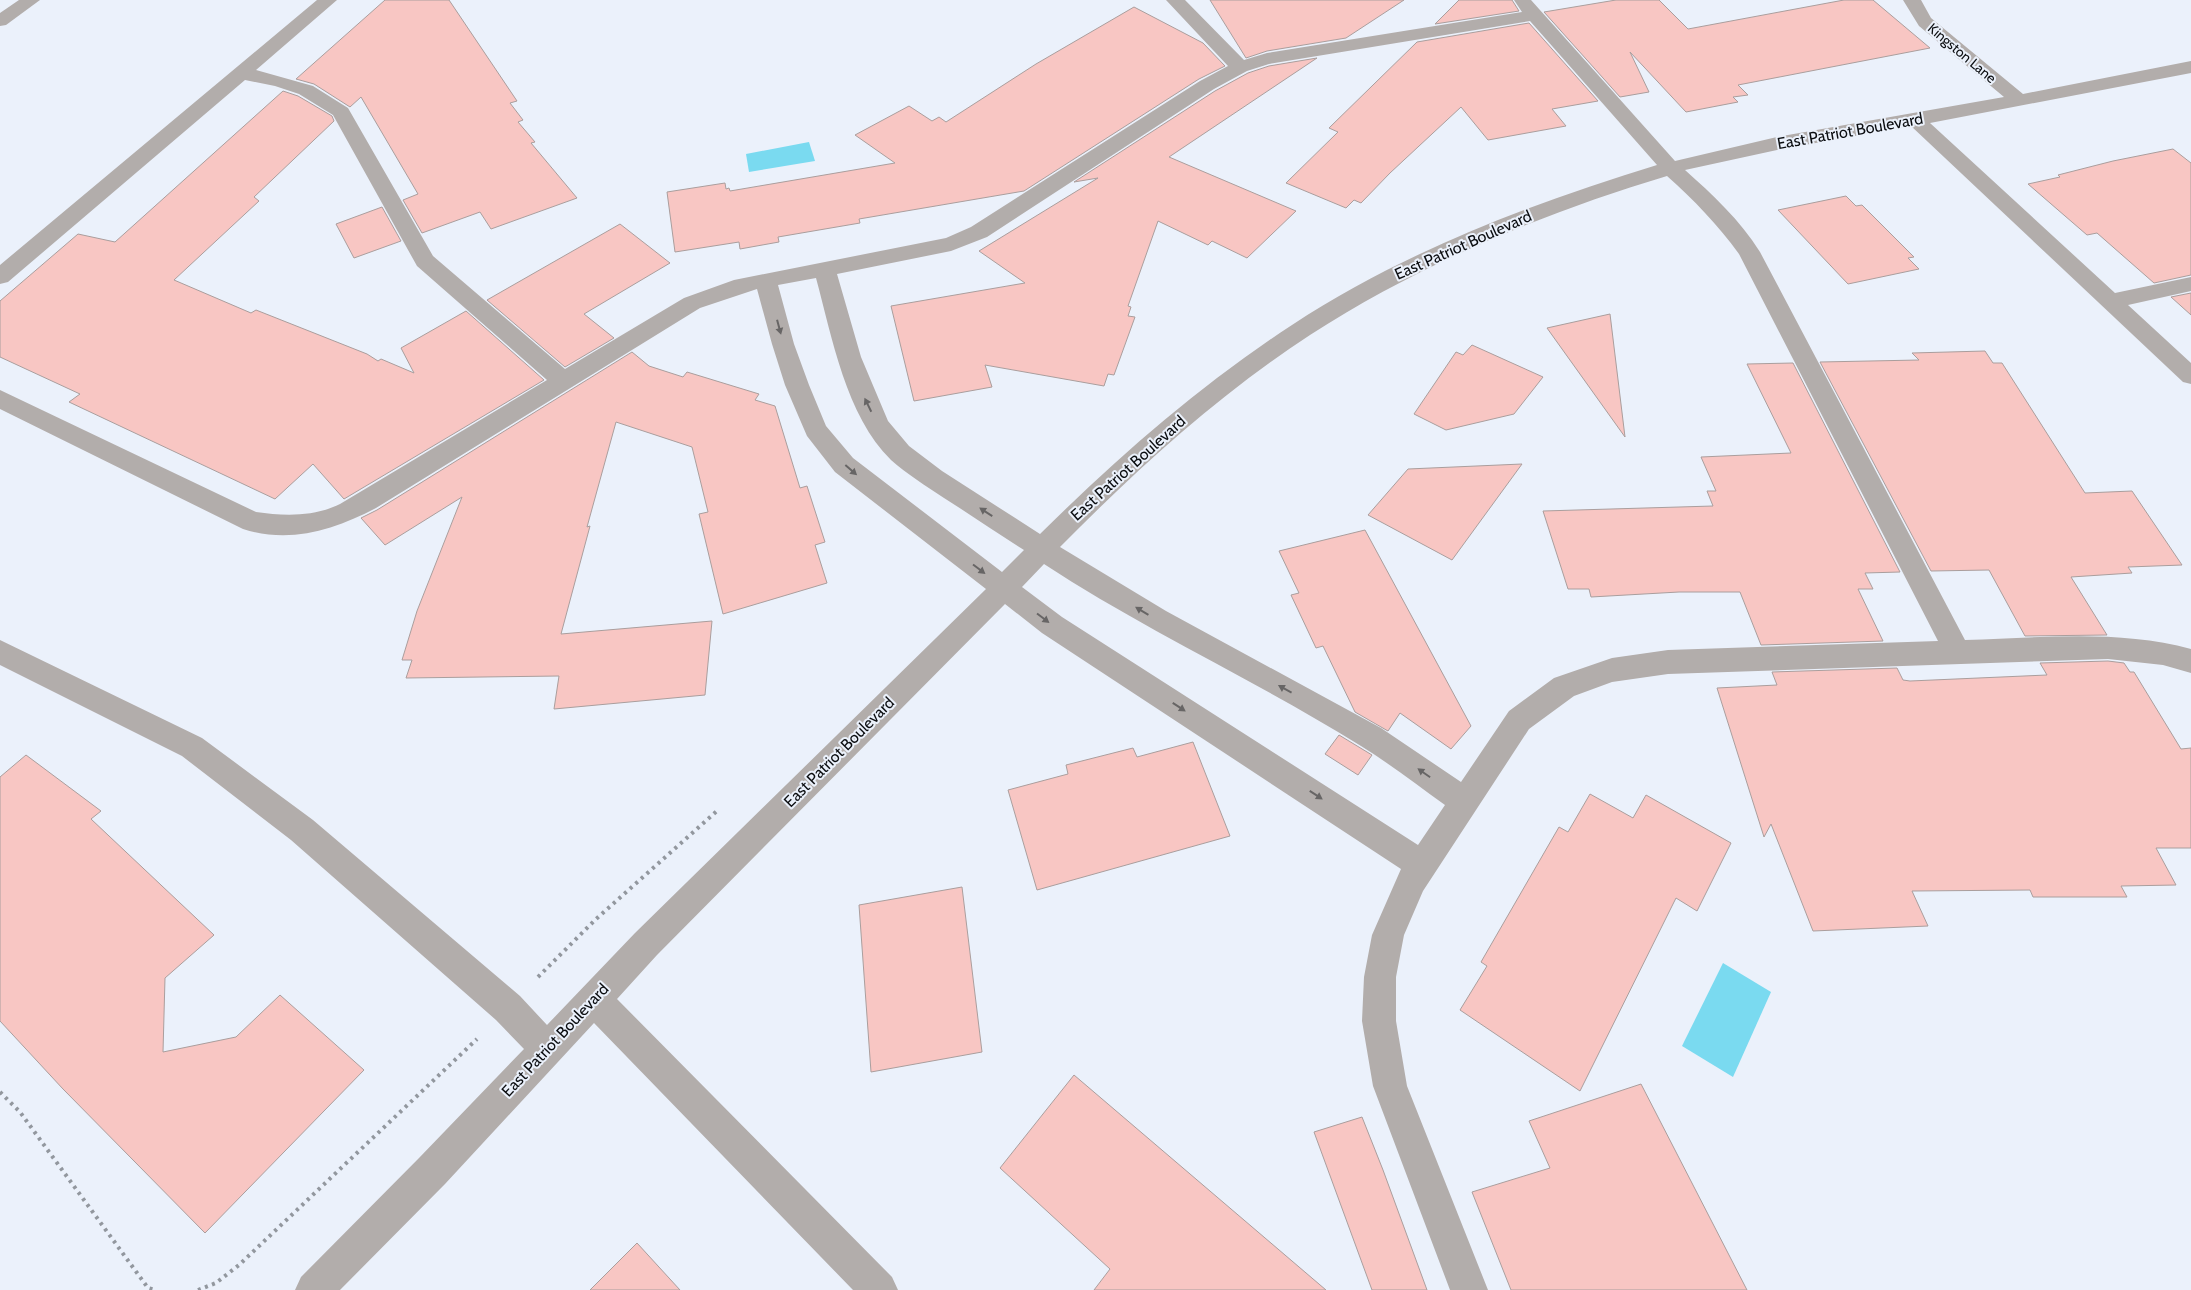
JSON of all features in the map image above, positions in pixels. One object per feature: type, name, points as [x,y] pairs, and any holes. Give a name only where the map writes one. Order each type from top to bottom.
[{"type":"street","points":[[0,22],[31,0]]},
{"type":"street","points":[[0,277],[328,0]]},
{"type":"street","points":[[1175,0],[1240,66]]},
{"type":"street","name":"Kingston Lane","points":[[1912,0],[1925,22],[2019,100]]},
{"type":"street","points":[[0,399],[252,522],[276,526],[307,524],[338,516],[366,501],[692,303],[742,284],[951,244],[979,232],[1207,85],[1240,66],[1527,7],[1670,168],[1701,195],[1730,226],[1749,252],[1958,653]]},
{"type":"street","name":"East Patriot Boulevard","points":[[314,1290],[432,1170],[646,944],[1042,548],[1130,464],[1215,392],[1302,330],[1393,276],[1480,234],[1573,198],[1670,168],[1760,147],[2191,67]]},
{"type":"street","points":[[242,73],[284,82],[308,90],[326,100],[340,112],[425,261],[562,381]]},
{"type":"street","points":[[1915,119],[2191,376]]},
{"type":"street","points":[[825,269],[849,357],[863,394],[878,426],[900,453],[926,473],[1082,576],[1156,619],[1263,676],[1371,737],[1464,801]]},
{"type":"street","points":[[766,280],[791,368],[816,430],[844,464],[877,492],[1052,625],[1421,864]]},
{"type":"street","points":[[2110,302],[2191,284]]},
{"type":"street","points":[[1469,1290],[1390,1086],[1379,1021],[1380,977],[1388,935],[1411,881],[1519,720],[1564,688],[1612,670],[1668,662],[2108,647],[2163,653],[2191,661]]},
{"type":"street","points":[[0,652],[192,747],[302,830],[508,1008],[547,1049]]},
{"type":"street","points":[[594,999],[879,1290]]},
{"type":"path","points":[[198,1290],[216,1283],[239,1266],[444,1072],[596,919],[722,806]]},
{"type":"path","points":[[0,1092],[20,1112],[148,1288],[155,1290]]},
{"type":"water","points":[[809,142],[815,161],[749,172],[746,154]]},
{"type":"water","points":[[1723,963],[1771,992],[1733,1077],[1682,1046]]},
{"type":"building","points":[[385,0],[449,0],[517,101],[510,103],[523,120],[518,122],[535,142],[531,143],[577,198],[491,229],[480,212],[422,233],[403,200],[418,194],[361,97],[350,107],[314,84],[296,79]]},
{"type":"building","points":[[1210,0],[1404,0],[1346,38],[1267,51],[1246,58]]},
{"type":"building","points":[[1459,0],[1512,0],[1519,11],[1435,24]]},
{"type":"building","points":[[1616,0],[1659,0],[1688,29],[1844,0],[1873,0],[1930,48],[1738,85],[1748,95],[1733,97],[1738,102],[1686,112],[1630,52],[1649,92],[1620,97],[1544,12]]},
{"type":"building","points":[[1134,7],[1203,43],[1225,66],[1199,79],[1024,191],[859,219],[860,223],[778,237],[779,242],[740,249],[739,242],[675,252],[667,192],[725,183],[726,189],[729,188],[730,191],[895,163],[855,135],[909,106],[932,121],[939,117],[946,122],[1036,64]]},
{"type":"building","points":[[1529,23],[1598,101],[1552,109],[1566,126],[1488,140],[1461,107],[1390,173],[1361,203],[1354,200],[1346,208],[1286,183],[1338,132],[1329,128],[1417,42]]},
{"type":"building","points":[[1317,58],[1169,157],[1296,211],[1247,258],[1212,241],[1208,245],[1158,221],[1128,306],[1131,307],[1128,316],[1135,317],[1114,375],[1108,374],[1104,386],[985,365],[992,387],[914,401],[891,306],[1025,283],[979,251],[1098,178],[1074,182],[1215,91],[1248,73],[1269,66]]},
{"type":"building","points":[[283,91],[298,96],[332,116],[334,121],[254,197],[259,201],[174,280],[251,313],[256,310],[367,354],[378,361],[381,359],[414,373],[401,348],[466,311],[544,380],[344,499],[313,464],[275,499],[69,402],[80,394],[0,357],[0,301],[78,234],[115,242]]},
{"type":"building","points":[[2173,149],[2191,163],[2191,275],[2154,283],[2097,233],[2087,235],[2028,184],[2060,177],[2058,175],[2113,161]]},
{"type":"building","points":[[1846,196],[1856,206],[1862,205],[1914,257],[1908,258],[1919,269],[1848,284],[1778,210]]},
{"type":"building","points":[[382,207],[401,241],[354,258],[336,224]]},
{"type":"building","points":[[620,224],[670,263],[584,314],[614,338],[565,367],[487,300]]},
{"type":"building","points":[[2191,293],[2191,315],[2171,297]]},
{"type":"building","points":[[1610,314],[1625,437],[1547,328]]},
{"type":"building","points":[[1472,345],[1543,377],[1514,414],[1446,430],[1414,414],[1456,352],[1463,355]]},
{"type":"building","points":[[1985,351],[1993,363],[2002,363],[2085,493],[2132,491],[2182,565],[2128,567],[2132,573],[2071,577],[2107,635],[2025,636],[1989,570],[1931,571],[1820,362],[1919,360],[1912,353]]},
{"type":"building","points":[[632,352],[649,366],[683,377],[687,372],[759,394],[755,400],[775,406],[800,488],[807,486],[825,542],[815,545],[827,583],[723,614],[699,514],[708,512],[692,447],[616,422],[587,527],[590,526],[561,634],[712,621],[705,695],[554,709],[559,676],[406,678],[412,660],[402,660],[417,611],[462,497],[385,545],[361,518],[377,510]]},
{"type":"building","points":[[1793,363],[1900,572],[1865,573],[1873,589],[1858,589],[1883,641],[1761,645],[1740,592],[1679,592],[1591,597],[1589,589],[1568,589],[1543,511],[1713,506],[1707,491],[1716,491],[1701,457],[1791,453],[1747,364]]},
{"type":"building","points":[[1522,464],[1452,560],[1368,515],[1408,469]]},
{"type":"building","points":[[1365,530],[1471,726],[1451,749],[1400,713],[1388,731],[1355,712],[1323,646],[1316,648],[1291,595],[1299,593],[1279,551]]},
{"type":"building","points":[[2108,661],[2124,663],[2130,672],[2134,672],[2181,749],[2191,748],[2191,848],[2156,848],[2176,885],[2121,886],[2127,897],[2033,897],[2030,890],[1912,891],[1928,926],[1813,931],[1771,824],[1764,837],[1717,688],[1777,685],[1772,672],[1897,668],[1903,680],[1910,681],[2047,675],[2040,663]]},
{"type":"building","points":[[1339,735],[1372,755],[1358,775],[1325,754]]},
{"type":"building","points":[[1193,742],[1230,836],[1037,890],[1008,790],[1068,774],[1066,765],[1133,748],[1137,757]]},
{"type":"building","points":[[26,755],[101,811],[91,819],[214,935],[165,978],[163,1052],[236,1037],[280,995],[364,1070],[205,1233],[63,1089],[0,1021],[0,777]]},
{"type":"building","points":[[1590,794],[1633,818],[1646,795],[1731,843],[1697,911],[1676,898],[1580,1091],[1460,1010],[1487,966],[1481,962],[1559,827],[1568,832]]},
{"type":"building","points":[[962,887],[982,1052],[871,1072],[859,905]]},
{"type":"building","points":[[1074,1075],[1326,1290],[1094,1290],[1110,1269],[1000,1168]]},
{"type":"building","points":[[1641,1084],[1747,1290],[1511,1290],[1472,1192],[1550,1168],[1529,1121]]},
{"type":"building","points":[[1362,1117],[1427,1290],[1372,1290],[1314,1132]]},
{"type":"building","points":[[637,1243],[680,1290],[590,1290]]}]
